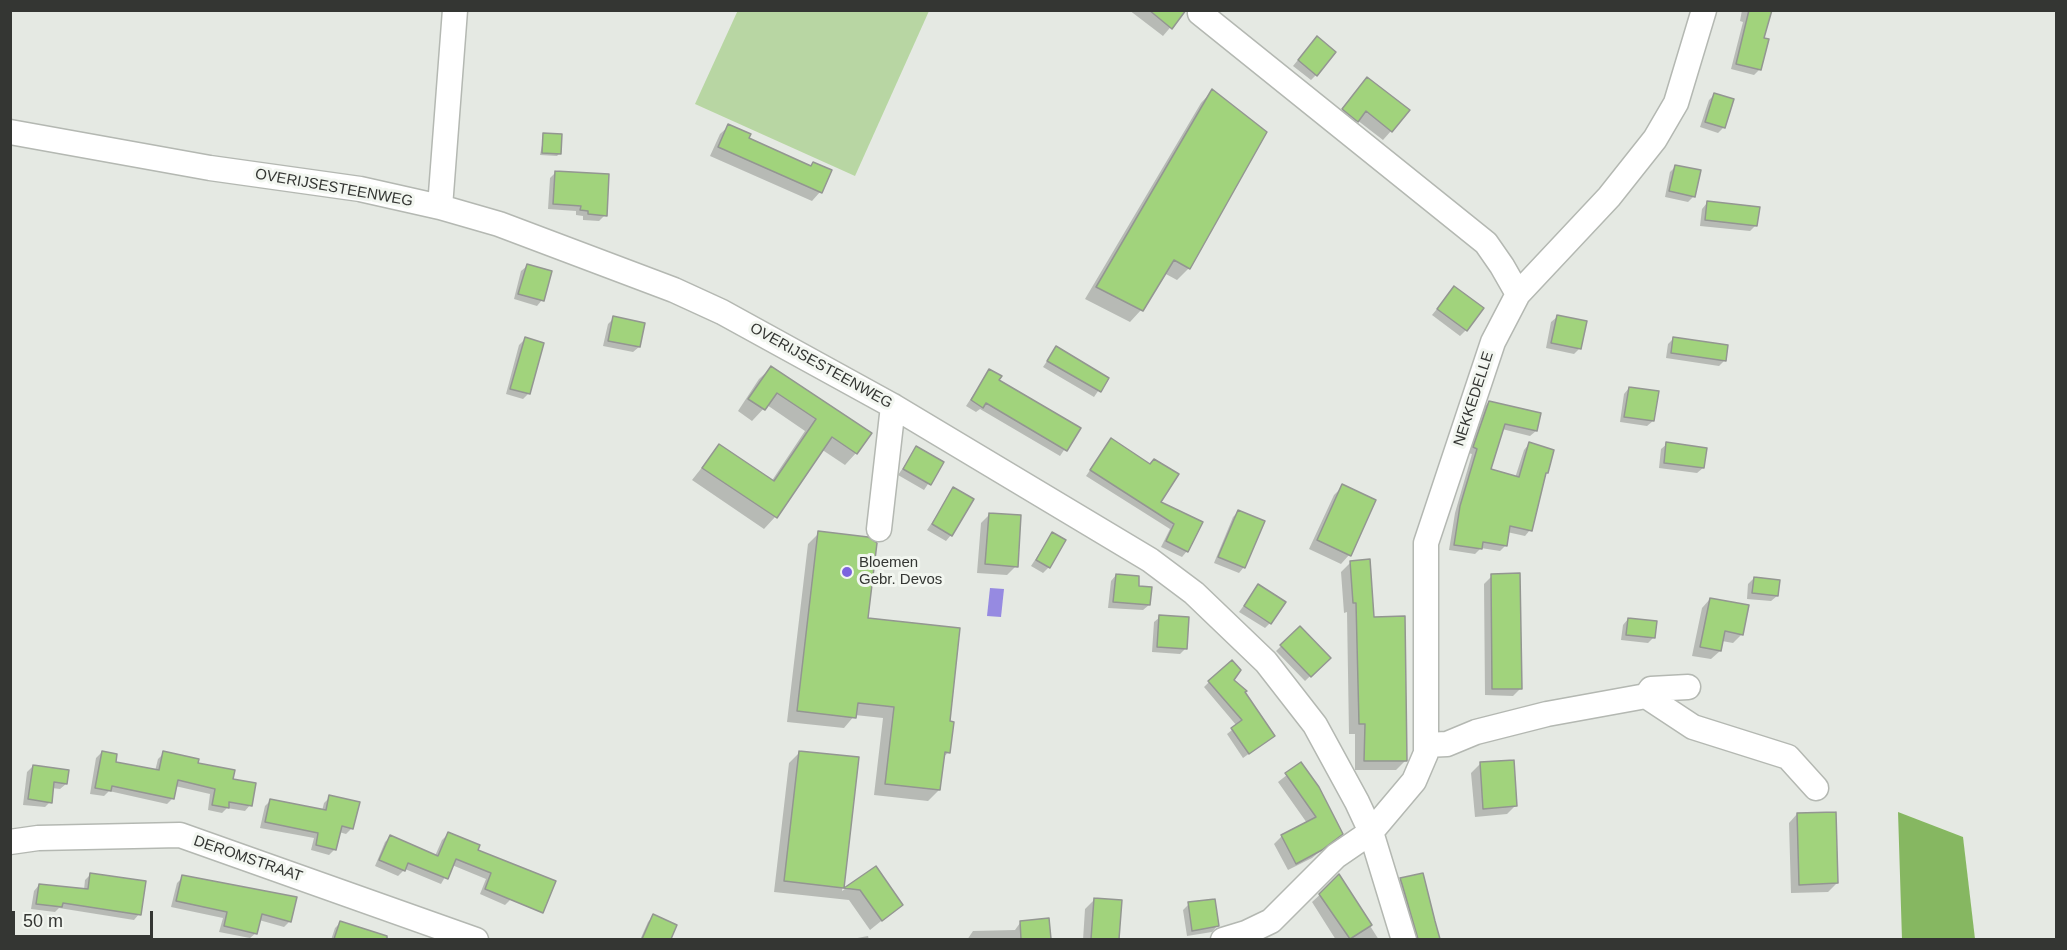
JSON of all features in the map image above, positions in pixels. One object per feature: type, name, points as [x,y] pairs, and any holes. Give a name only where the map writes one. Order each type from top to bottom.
[{"type":"street","points":[[440,207],[455,10]]},
{"type":"street","name":"NEKKEDELLE","points":[[1222,939],[1246,933],[1271,921],[1336,856],[1371,832],[1414,781],[1426,753],[1426,543],[1493,342],[1518,294],[1609,197],[1655,139],[1676,103],[1704,10]]},
{"type":"street","points":[[1200,13],[1486,243],[1518,294]]},
{"type":"street","name":"OVERIJSESTEENWEG","points":[[10,132],[210,168],[360,189],[440,207],[545,240],[674,290],[766,335],[893,406],[1141,555],[1194,593],[1266,662],[1315,725],[1371,832],[1404,939]]},
{"type":"street","points":[[879,529],[893,406]]},
{"type":"street","points":[[1646,696],[1651,689],[1688,687]]},
{"type":"street","points":[[1426,745],[1448,744],[1476,732],[1547,714],[1646,696],[1693,727],[1788,757],[1816,788]]},
{"type":"street","name":"DEROMSTRAAT","points":[[10,842],[38,838],[180,835],[476,939]]},
{"type":"green space","points":[[738,10],[929,11],[855,176],[695,104]]},
{"type":"green space","points":[[1898,812],[1963,837],[1975,939],[1902,939]]},
{"type":"shaded area","points":[[990,588],[1004,589],[1001,617],[987,616]]},
{"type":"building","points":[[1149,10],[1186,10],[1172,29]]},
{"type":"building","points":[[1749,10],[1772,10],[1764,38],[1769,39],[1761,70],[1736,64]]},
{"type":"building","points":[[1317,36],[1336,52],[1317,76],[1298,60]]},
{"type":"building","points":[[1367,77],[1410,110],[1392,132],[1366,111],[1358,122],[1342,109]]},
{"type":"building","points":[[1212,89],[1267,132],[1190,269],[1174,260],[1143,311],[1096,287]]},
{"type":"building","points":[[1714,93],[1734,99],[1725,128],[1705,122]]},
{"type":"building","points":[[728,124],[751,134],[749,138],[811,166],[813,162],[832,170],[822,193],[718,147]]},
{"type":"building","points":[[543,133],[562,134],[561,154],[542,153]]},
{"type":"building","points":[[1675,165],[1701,170],[1695,197],[1669,191]]},
{"type":"building","points":[[555,171],[609,174],[607,216],[588,214],[588,211],[580,210],[581,206],[553,204]]},
{"type":"building","points":[[1707,201],[1760,207],[1757,226],[1705,220]]},
{"type":"building","points":[[527,264],[552,271],[544,301],[518,294]]},
{"type":"building","points":[[1454,286],[1484,308],[1467,331],[1437,309]]},
{"type":"building","points":[[1557,315],[1587,321],[1581,349],[1551,343]]},
{"type":"building","points":[[613,316],[645,323],[640,347],[608,341]]},
{"type":"building","points":[[525,337],[544,343],[530,394],[510,389]]},
{"type":"building","points":[[1673,337],[1728,345],[1726,361],[1671,353]]},
{"type":"building","points":[[1056,346],[1109,378],[1101,392],[1047,361]]},
{"type":"building","points":[[771,366],[872,433],[857,454],[832,437],[777,518],[702,468],[719,444],[774,481],[816,419],[777,393],[765,410],[748,399]]},
{"type":"building","points":[[989,369],[1002,376],[999,380],[1081,428],[1067,451],[986,403],[983,408],[971,400]]},
{"type":"building","points":[[1629,387],[1659,391],[1654,421],[1624,417]]},
{"type":"building","points":[[1489,401],[1541,413],[1537,431],[1505,424],[1491,469],[1519,477],[1529,442],[1554,450],[1532,531],[1510,526],[1507,546],[1483,542],[1482,549],[1454,545],[1460,506],[1477,449],[1473,447]]},
{"type":"building","points":[[1111,438],[1150,464],[1154,459],[1179,474],[1161,502],[1203,522],[1188,552],[1166,541],[1174,524],[1090,470]]},
{"type":"building","points":[[1666,442],[1707,448],[1704,468],[1664,463]]},
{"type":"building","points":[[916,446],[944,462],[931,485],[903,469]]},
{"type":"building","points":[[1342,484],[1376,500],[1351,556],[1317,540]]},
{"type":"building","points":[[953,487],[974,499],[952,536],[932,524]]},
{"type":"building","points":[[1238,510],[1265,521],[1245,568],[1218,557]]},
{"type":"building","points":[[989,513],[1021,515],[1018,567],[985,564]]},
{"type":"building","points":[[818,531],[868,537],[877,543],[868,618],[960,628],[950,721],[954,722],[950,753],[945,752],[940,790],[885,784],[894,707],[858,703],[856,718],[797,711]]},
{"type":"building","points":[[1052,532],[1066,540],[1050,568],[1036,560]]},
{"type":"building","points":[[1370,559],[1374,617],[1405,616],[1407,761],[1364,761],[1365,724],[1359,724],[1356,603],[1353,603],[1350,561]]},
{"type":"building","points":[[1520,573],[1522,689],[1492,689],[1491,574]]},
{"type":"building","points":[[1116,574],[1139,576],[1139,586],[1152,587],[1150,605],[1113,602]]},
{"type":"building","points":[[1754,577],[1780,580],[1778,596],[1752,593]]},
{"type":"building","points":[[1258,584],[1286,602],[1271,624],[1244,606]]},
{"type":"building","points":[[1710,598],[1749,605],[1743,635],[1725,631],[1721,651],[1700,647]]},
{"type":"building","points":[[1159,615],[1189,617],[1187,649],[1157,647]]},
{"type":"building","points":[[1628,618],[1657,621],[1655,638],[1626,635]]},
{"type":"building","points":[[1300,626],[1331,658],[1311,677],[1280,645]]},
{"type":"building","points":[[1232,660],[1241,670],[1234,680],[1247,691],[1245,692],[1275,736],[1249,754],[1231,728],[1242,720],[1208,681]]},
{"type":"building","points":[[102,751],[117,754],[116,762],[159,770],[163,751],[199,759],[198,763],[235,770],[233,779],[256,783],[252,806],[229,802],[229,808],[212,805],[215,789],[178,780],[174,799],[112,786],[111,791],[95,788]]},
{"type":"building","points":[[799,751],[859,757],[844,888],[876,866],[903,905],[882,921],[860,890],[784,881]]},
{"type":"building","points":[[1514,760],[1517,806],[1483,809],[1480,762]]},
{"type":"building","points":[[1301,762],[1319,787],[1343,834],[1322,850],[1296,864],[1281,835],[1316,817],[1285,773]]},
{"type":"building","points":[[33,765],[69,770],[67,784],[54,782],[52,803],[28,799]]},
{"type":"building","points":[[329,795],[360,802],[353,829],[342,826],[336,850],[316,845],[318,833],[265,822],[270,799],[326,810]]},
{"type":"building","points":[[1836,812],[1838,883],[1799,885],[1797,813]]},
{"type":"building","points":[[448,832],[480,845],[478,850],[556,881],[543,913],[485,889],[491,873],[456,859],[448,879],[408,863],[405,871],[379,860],[390,835],[438,856]]},
{"type":"building","points":[[90,873],[146,881],[141,915],[63,903],[62,907],[36,904],[39,884],[88,889]]},
{"type":"building","points":[[1423,873],[1440,939],[1418,939],[1400,878]]},
{"type":"building","points":[[1339,874],[1372,925],[1350,939],[1319,894]]},
{"type":"building","points":[[182,875],[297,897],[291,922],[262,914],[257,934],[224,926],[227,912],[176,901]]},
{"type":"building","points":[[1094,898],[1122,900],[1119,939],[1091,939]]},
{"type":"building","points":[[1215,899],[1219,926],[1192,931],[1188,902]]},
{"type":"building","points":[[653,914],[677,925],[671,939],[642,939]]},
{"type":"building","points":[[1049,918],[1051,939],[1021,939],[1020,921]]},
{"type":"building","points":[[340,921],[387,936],[387,939],[334,939]]},
{"type":"place","name":"Bloemen Gebr. Devos","points":[[847,572]]}]
